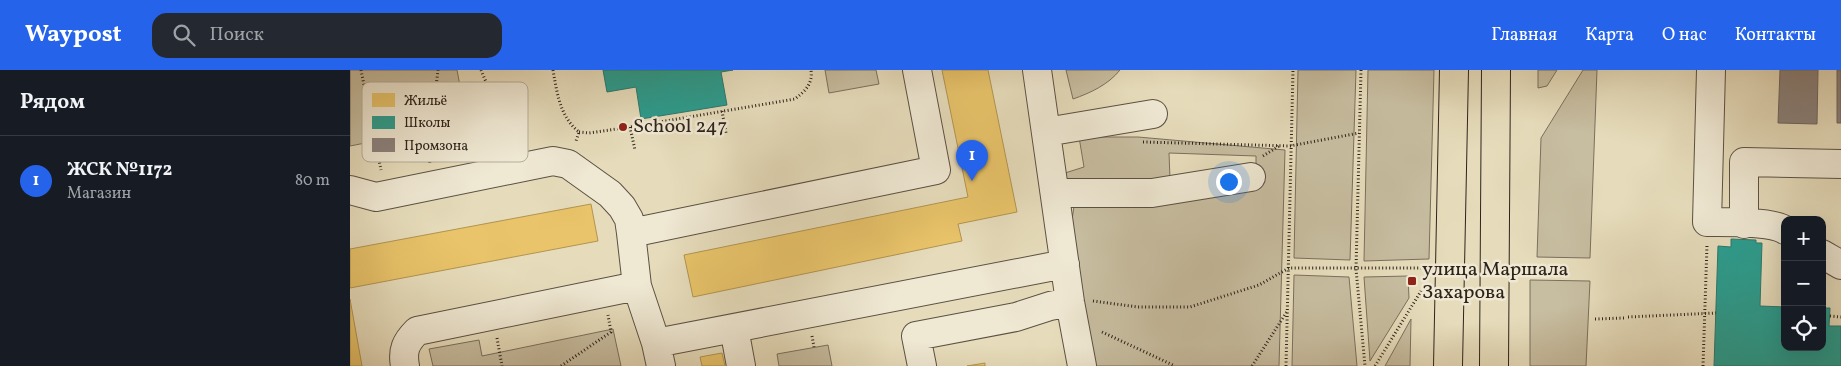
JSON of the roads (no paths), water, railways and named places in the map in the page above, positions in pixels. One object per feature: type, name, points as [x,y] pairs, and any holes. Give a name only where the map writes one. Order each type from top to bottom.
[{"type":"main road","points":[[1448,366],[1454,70]]},
{"type":"main road","points":[[1494,366],[1496,70]]},
{"type":"lane","points":[[632,233],[936,170],[918,70]]},
{"type":"lane","points":[[1037,70],[1071,307],[1082,366]]},
{"type":"lane","points":[[1711,70],[1707,222],[1781,227]]},
{"type":"lane","points":[[1046,132],[1147,115]]},
{"type":"lane","points":[[350,190],[376,197],[386,196],[553,161],[568,164],[610,194],[622,207],[628,219],[632,233],[637,286],[658,354],[734,328],[1065,264]]},
{"type":"lane","points":[[1744,224],[1744,162],[1841,164]]},
{"type":"lane","points":[[1056,193],[1152,193],[1251,177]]},
{"type":"lane","points":[[1826,257],[1841,266]]},
{"type":"lane","points":[[405,366],[406,342],[417,331],[637,286]]},
{"type":"lane","points":[[922,366],[916,336],[1016,317],[1050,306],[1071,307]]},
{"type":"lane","points":[[734,328],[741,366]]},
{"type":"place","name":"School 247","points":[[623,127]]},
{"type":"place","name":"ЖСК №1172","points":[[972,181]]},
{"type":"place","name":"улица Маршала Захарова","points":[[1412,281]]}]
